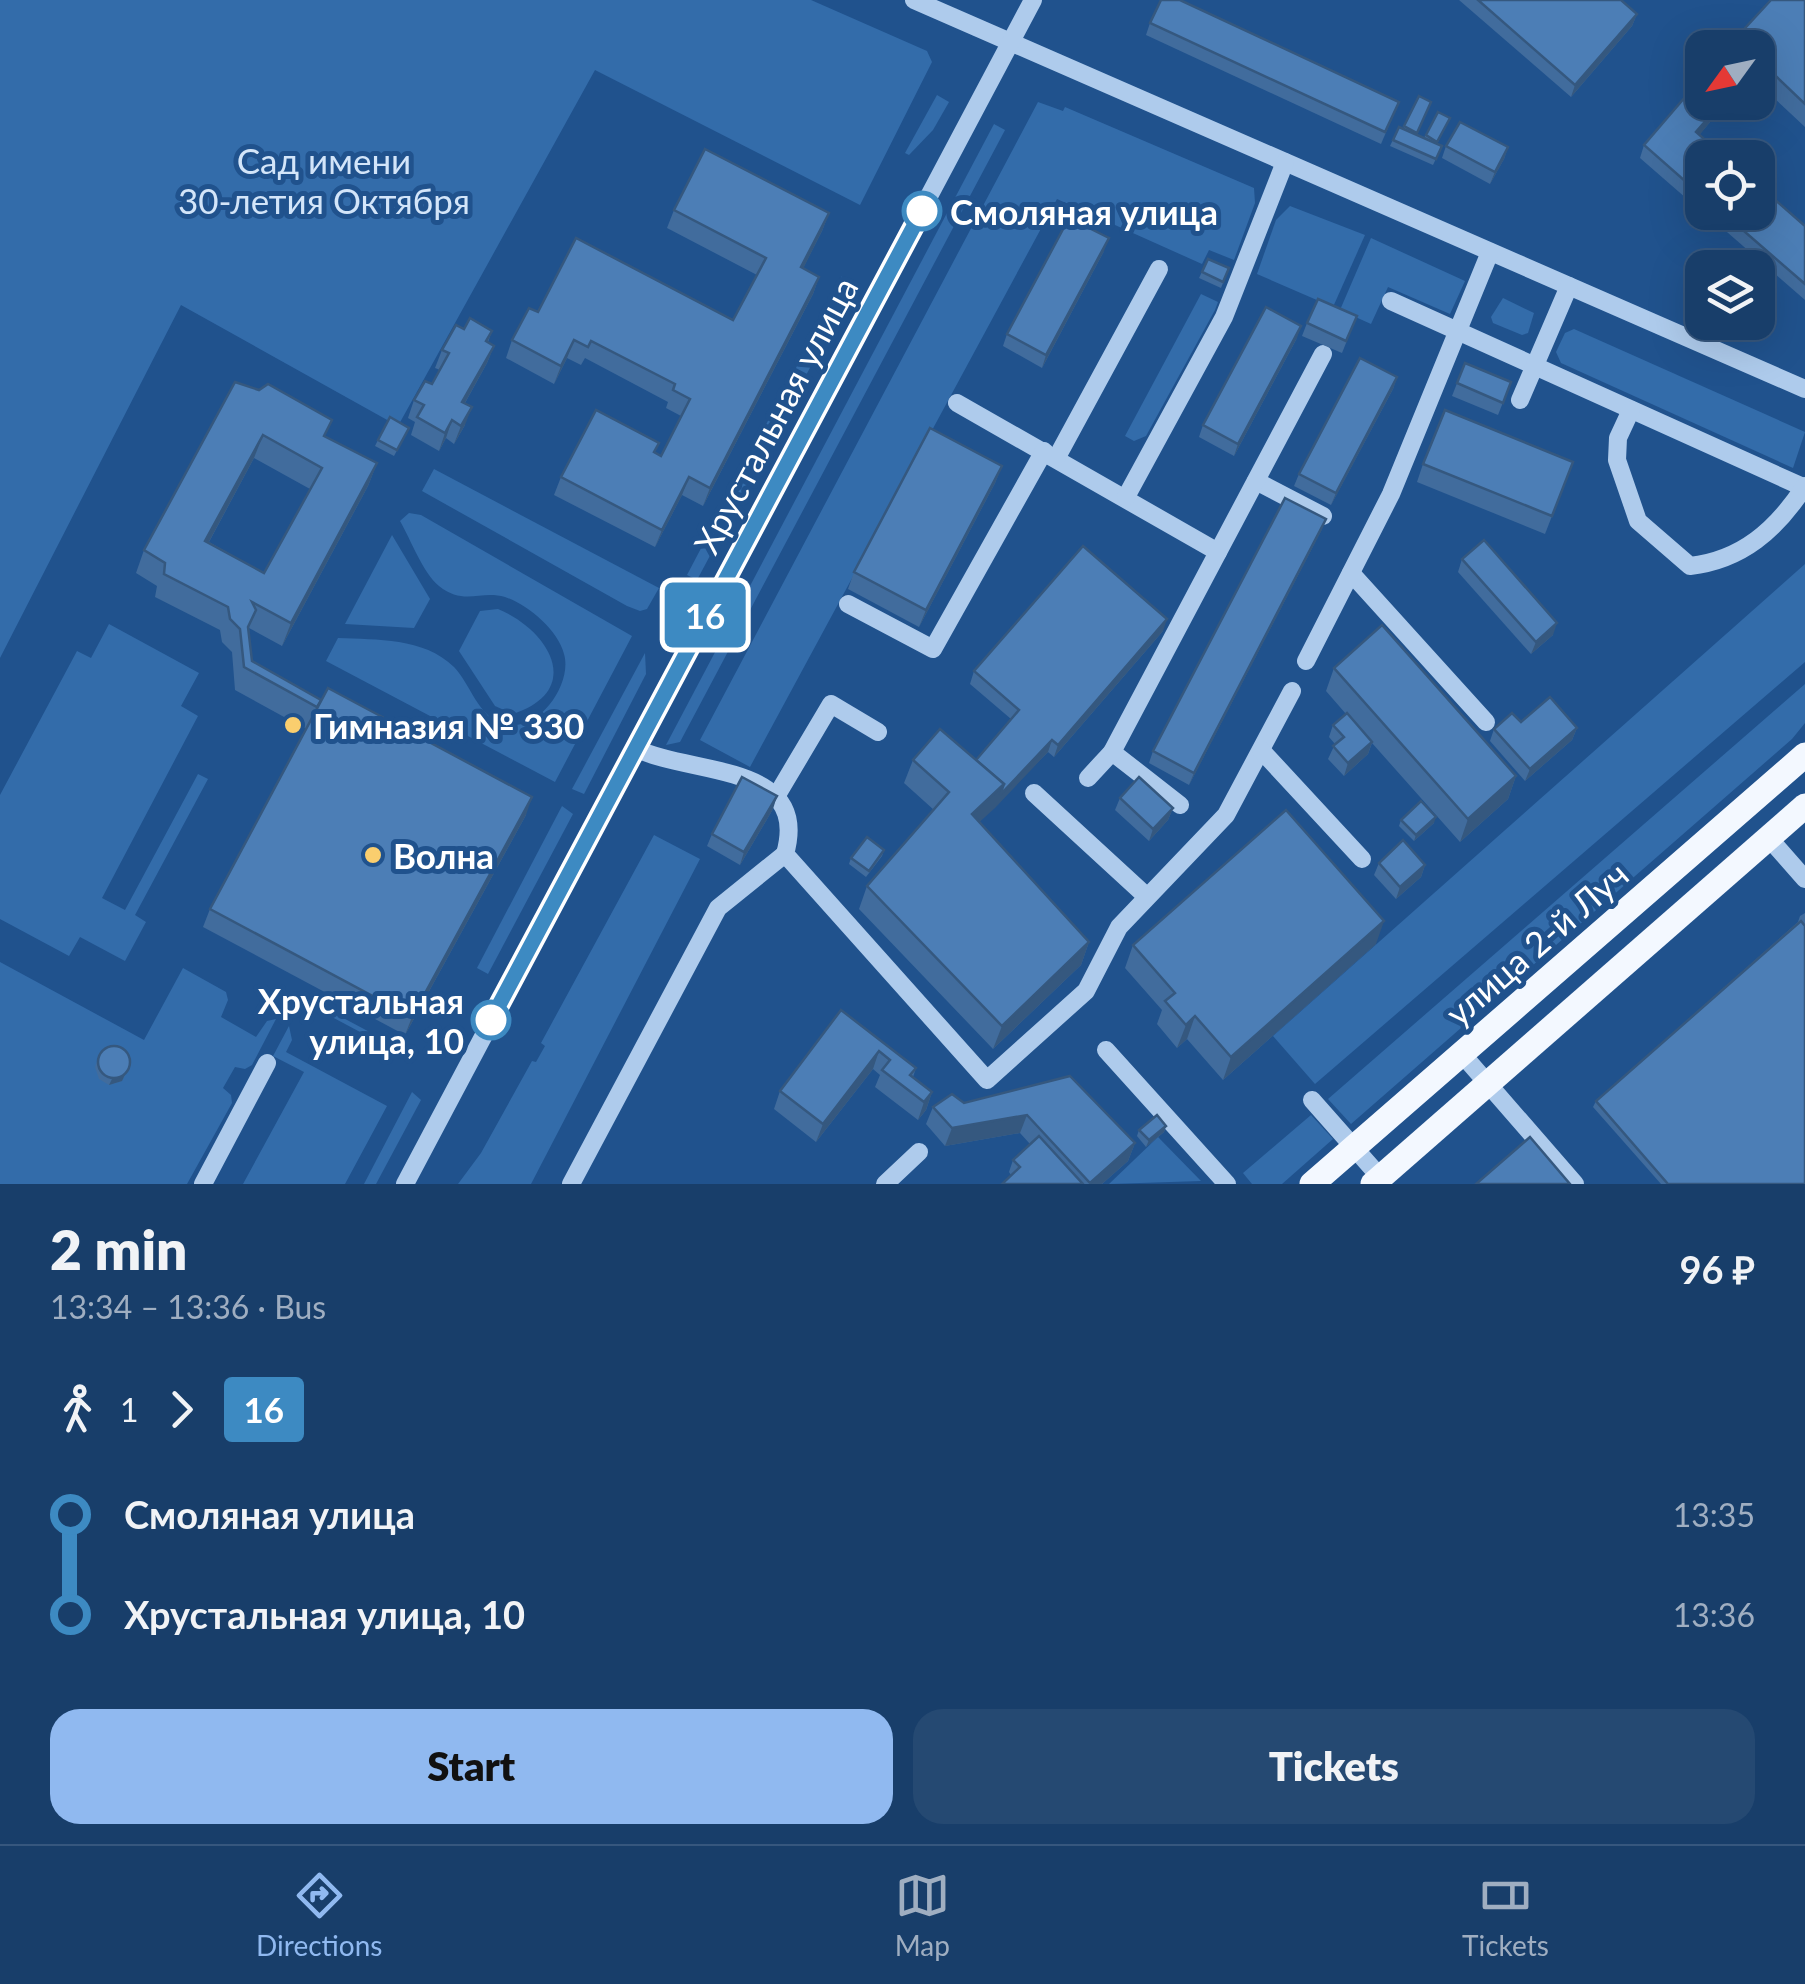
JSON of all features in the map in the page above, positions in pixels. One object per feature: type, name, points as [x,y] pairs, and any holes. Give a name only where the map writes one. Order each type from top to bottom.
[{"type":"main road","name":"улица 2-й Луч","points":[[1312,1184],[1805,755]]},
{"type":"main road","name":"улица 2-й Луч","points":[[1376,1181],[1805,806]]},
{"type":"street","points":[[914,0],[1805,389]]},
{"type":"street","name":"Хрустальная улица","points":[[404,1182],[1033,0]]},
{"type":"street","points":[[1126,498],[1224,317],[1286,162]]},
{"type":"street","points":[[1306,661],[1390,494],[1490,252]]},
{"type":"street","points":[[848,604],[933,649],[1158,268]]},
{"type":"street","points":[[1520,400],[1569,286]]},
{"type":"street","points":[[1390,301],[1805,487],[1779,522],[1725,562],[1690,566],[1638,521],[1617,460],[1618,438],[1632,410]]},
{"type":"street","points":[[1088,778],[1112,752],[1323,354]]},
{"type":"street","points":[[957,403],[1218,552]]},
{"type":"street","points":[[1256,480],[1323,516]]},
{"type":"street","points":[[1351,573],[1486,722]]},
{"type":"street","points":[[785,854],[987,1080],[1086,991],[1094,956],[1145,895],[1226,815],[1292,691]]},
{"type":"street","points":[[777,795],[830,704],[878,732]]},
{"type":"street","points":[[571,1184],[718,908],[785,854],[792,831],[790,812],[777,795],[744,777],[662,762],[635,748]]},
{"type":"street","points":[[1260,750],[1362,858]]},
{"type":"street","points":[[1112,752],[1180,805]]},
{"type":"street","points":[[1034,793],[1145,895]]},
{"type":"street","points":[[1768,838],[1805,879]]},
{"type":"street","points":[[1106,1050],[1226,1184]]},
{"type":"street","points":[[1462,1054],[1575,1184]]},
{"type":"street","points":[[202,1184],[267,1063]]},
{"type":"street","points":[[1312,1100],[1354,1148],[1376,1181]]},
{"type":"street","points":[[885,1184],[919,1152]]},
{"type":"green space","name":"Сад имени 30-летия Октября","points":[[0,0],[811,0],[927,51],[932,62],[860,205],[595,70],[398,426],[181,305],[0,658]]},
{"type":"green space","points":[[937,95],[949,102],[933,130],[909,155],[905,153]]},
{"type":"green space","points":[[1038,102],[1063,111],[1065,107],[1254,188],[1255,203],[1234,260],[1209,250],[1202,264],[1057,199],[750,767],[700,740]]},
{"type":"green space","points":[[994,124],[1005,130],[680,742],[666,745]]},
{"type":"green space","points":[[1290,206],[1365,235],[1333,307],[1257,274],[1276,220]]},
{"type":"green space","points":[[1371,238],[1465,281],[1450,314],[1388,287],[1371,324],[1340,310]]},
{"type":"green space","points":[[842,276],[835,321],[789,407],[779,402]]},
{"type":"green space","points":[[1201,294],[1218,302],[1215,310],[1146,436],[1134,441],[1125,436]]},
{"type":"green space","points":[[1503,298],[1534,313],[1528,333],[1522,335],[1493,323],[1491,317]]},
{"type":"green space","points":[[1574,329],[1805,432],[1793,468],[1561,363],[1556,352],[1565,333]]},
{"type":"green space","points":[[771,415],[782,421],[697,580],[687,575]]},
{"type":"green space","points":[[434,469],[659,588],[647,609],[640,611],[627,606],[422,491]]},
{"type":"green space","points":[[409,513],[421,515],[632,636],[555,782],[326,661],[338,638],[414,645],[454,667],[481,708],[504,724],[529,722],[558,692],[564,654],[549,628],[532,612],[505,597],[456,595],[439,586],[400,521]]},
{"type":"green space","points":[[392,535],[430,599],[414,628],[345,624]]},
{"type":"green space","points":[[1805,564],[1805,662],[1315,1084],[1273,1036]]},
{"type":"green space","points":[[498,609],[532,631],[552,660],[553,676],[548,690],[535,703],[513,714],[495,706],[459,651],[480,611]]},
{"type":"green space","points":[[109,624],[199,673],[181,706],[198,716],[102,898],[125,910],[198,774],[208,779],[135,915],[146,922],[125,961],[80,937],[69,956],[0,919],[0,795],[77,651],[91,658]]},
{"type":"green space","points":[[645,653],[646,674],[584,794],[572,789]]},
{"type":"green space","points":[[1805,684],[1805,723],[1792,739],[1351,1124],[1328,1099]]},
{"type":"green space","points":[[562,806],[573,814],[488,974],[477,968]]},
{"type":"green space","points":[[654,835],[700,859],[531,1184],[458,1184],[545,1046],[541,1043]]},
{"type":"green space","points":[[0,962],[144,1040],[183,968],[226,992],[228,1000],[221,1017],[256,1037],[267,1021],[276,1019],[252,1065],[245,1069],[235,1067],[223,1088],[231,1095],[232,1103],[187,1184],[0,1184]]},
{"type":"green space","points":[[304,997],[392,1044],[390,1048],[302,1001]]},
{"type":"green space","points":[[289,1026],[292,1040],[286,1052],[387,1106],[345,1184],[243,1184],[304,1072],[273,1056]]},
{"type":"green space","points":[[412,1092],[421,1100],[376,1184],[364,1184]]},
{"type":"green space","points":[[1311,1115],[1333,1139],[1282,1184],[1252,1184],[1243,1173]]},
{"type":"green space","points":[[1158,1137],[1201,1181],[1109,1184]]},
{"type":"building","points":[[1161,0],[1180,0],[1399,102],[1385,132],[1150,23]]},
{"type":"building","points":[[1478,0],[1621,0],[1637,14],[1575,85]]},
{"type":"building","points":[[1771,0],[1805,0],[1805,104],[1775,75],[1775,30],[1743,30]]},
{"type":"building","points":[[1419,96],[1431,102],[1417,133],[1404,126]]},
{"type":"building","points":[[1685,97],[1685,120],[1706,120],[1696,132],[1705,140],[1685,140],[1685,181],[1644,145]]},
{"type":"building","points":[[1438,112],[1450,118],[1437,142],[1426,135]]},
{"type":"building","points":[[1460,122],[1508,147],[1495,172],[1446,146]]},
{"type":"building","points":[[1399,127],[1442,146],[1436,159],[1393,140]]},
{"type":"building","points":[[705,149],[829,213],[801,267],[819,277],[710,488],[689,477],[662,530],[561,477],[596,410],[659,443],[654,452],[661,456],[690,399],[673,390],[675,384],[591,341],[588,347],[574,340],[561,366],[512,340],[529,308],[538,312],[576,238],[733,320],[766,258],[674,210]]},
{"type":"building","points":[[1775,200],[1805,226],[1805,284],[1775,258],[1775,250],[1766,250],[1743,230],[1775,230]]},
{"type":"building","points":[[1069,218],[1109,238],[1046,355],[1007,334]]},
{"type":"building","points":[[1208,259],[1229,268],[1223,282],[1202,272]]},
{"type":"building","points":[[1318,299],[1357,316],[1346,341],[1307,323]]},
{"type":"building","points":[[1266,307],[1301,326],[1238,444],[1203,425]]},
{"type":"building","points":[[470,318],[492,331],[486,341],[494,346],[462,402],[472,407],[461,426],[452,420],[445,433],[417,417],[424,405],[414,400],[425,381],[432,384],[449,353],[442,350],[456,325],[464,329]]},
{"type":"building","points":[[1360,358],[1397,377],[1336,493],[1299,474]]},
{"type":"building","points":[[1465,363],[1511,382],[1503,403],[1457,383]]},
{"type":"building","points":[[235,382],[259,390],[268,384],[332,420],[324,436],[377,463],[291,623],[252,602],[256,610],[248,627],[252,661],[321,700],[317,707],[244,667],[240,629],[230,619],[228,607],[164,574],[165,563],[144,550]],"holes":[[[263,435],[322,468],[264,573],[205,541]]]},
{"type":"building","points":[[1445,410],[1573,462],[1552,516],[1423,464]]},
{"type":"building","points":[[390,417],[409,428],[397,450],[378,440]]},
{"type":"building","points":[[930,428],[1002,466],[926,610],[854,572]]},
{"type":"building","points":[[1285,498],[1326,519],[1194,773],[1153,751]]},
{"type":"building","points":[[1484,540],[1557,623],[1536,642],[1462,559]]},
{"type":"building","points":[[1083,546],[1167,619],[1058,745],[1052,740],[1000,795],[1004,784],[976,760],[1019,710],[974,671]]},
{"type":"building","points":[[1382,625],[1516,776],[1468,819],[1334,668]]},
{"type":"building","name":"Волна","points":[[328,688],[532,797],[412,1017],[210,909]]},
{"type":"building","points":[[1550,697],[1577,728],[1530,769],[1494,729],[1512,713],[1521,722]]},
{"type":"building","points":[[1347,713],[1372,742],[1348,763],[1333,746],[1344,737],[1333,725]]},
{"type":"building","points":[[940,729],[1004,784],[972,814],[1089,942],[1002,1026],[867,886],[949,792],[913,760]]},
{"type":"building","points":[[742,777],[777,796],[744,852],[712,834]]},
{"type":"building","points":[[1139,777],[1173,808],[1153,829],[1120,798]]},
{"type":"building","points":[[1421,801],[1436,817],[1416,835],[1401,820]]},
{"type":"building","points":[[1286,810],[1384,921],[1231,1057],[1195,1016],[1186,1025],[1165,1001],[1175,993],[1133,945]]},
{"type":"building","points":[[867,837],[884,850],[869,871],[851,858]]},
{"type":"building","points":[[1403,840],[1425,865],[1400,887],[1379,863]]},
{"type":"building","points":[[1801,921],[1805,926],[1805,1184],[1668,1184],[1596,1101]]},
{"type":"building","points":[[841,1010],[916,1068],[910,1075],[932,1092],[924,1102],[882,1070],[890,1060],[879,1051],[823,1124],[780,1091]]},
{"type":"building","points":[[114,1046],[125,1051],[130,1062],[125,1073],[114,1078],[103,1073],[98,1062],[103,1051]]},
{"type":"building","points":[[1070,1076],[1135,1143],[1090,1183],[1027,1115],[952,1128],[933,1107],[952,1094],[964,1103]]},
{"type":"building","points":[[1157,1115],[1166,1126],[1149,1140],[1139,1130]]},
{"type":"building","points":[[1039,1136],[1083,1184],[1002,1184],[1020,1167],[1013,1160]]},
{"type":"building","points":[[1530,1137],[1570,1184],[1476,1184]]},
{"type":"bus line","name":"16","points":[[491,1020],[922,211]]},
{"type":"place","name":"Смоляная улица","points":[[922,211]]},
{"type":"place","name":"Гимназия № 330","points":[[293,725]]},
{"type":"place","name":"Волна","points":[[373,855]]},
{"type":"place","name":"Хрустальная улица, 10","points":[[491,1020]]}]
